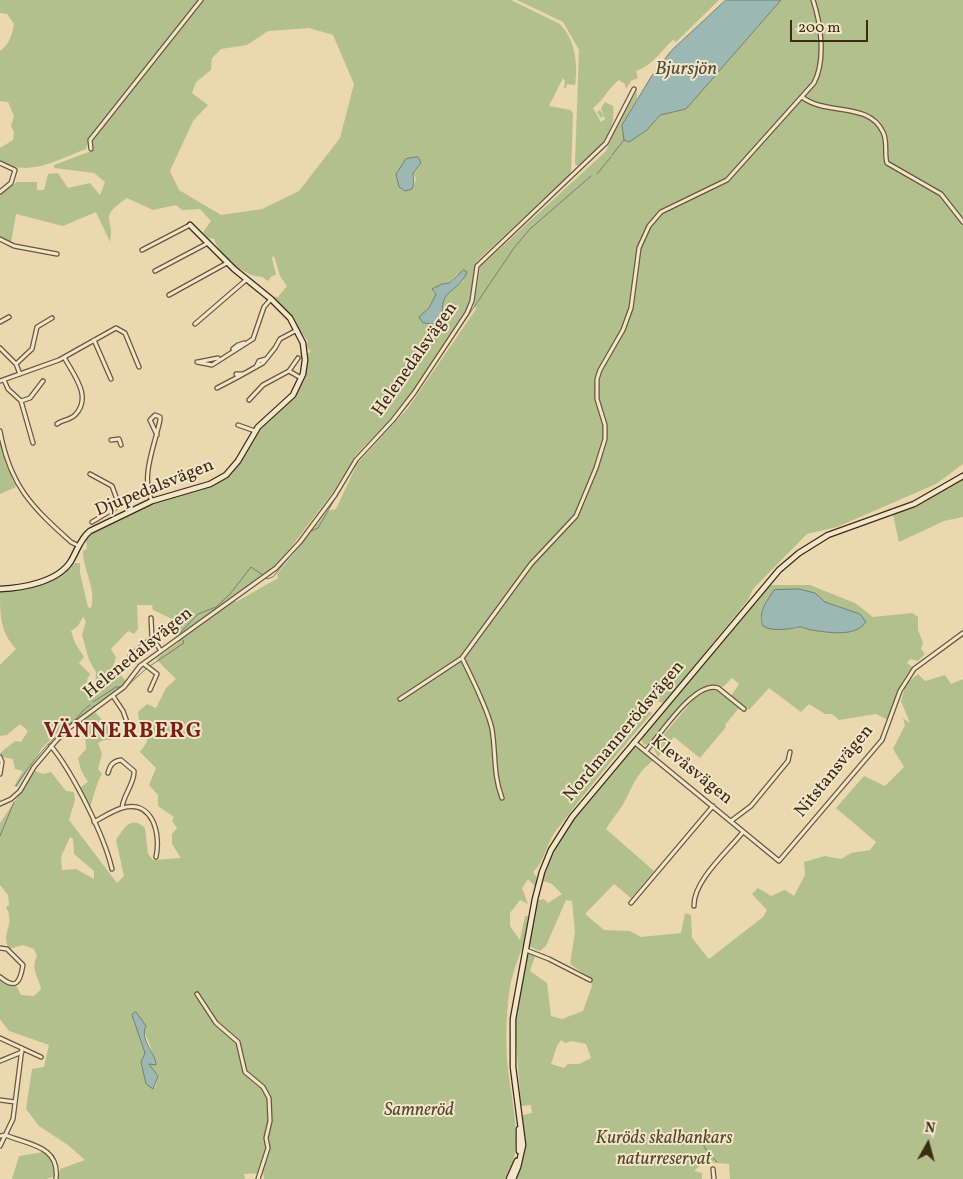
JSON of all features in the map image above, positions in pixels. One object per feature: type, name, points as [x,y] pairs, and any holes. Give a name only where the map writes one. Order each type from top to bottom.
[{"type":"main road","name":"Djupedalsvägen","points":[[0,589],[33,584],[56,575],[65,569],[78,546],[90,531],[152,501],[220,479],[238,461],[255,431],[292,395],[301,378],[304,352],[297,330],[286,313],[269,301],[227,263],[190,225]]},
{"type":"main road","name":"Nordmannerödsvägen","points":[[511,1179],[519,1152],[519,1115],[513,1067],[513,1020],[538,886],[559,836],[634,742],[786,564],[828,536],[900,510],[944,487],[963,474]]},
{"type":"street","points":[[91,149],[90,140],[201,0]]},
{"type":"street","points":[[400,699],[462,658],[530,564],[571,522],[580,508],[605,439],[605,425],[597,399],[597,379],[600,370],[627,322],[631,308],[639,248],[649,226],[661,212],[727,180],[814,84],[819,68],[820,28],[813,0]]},
{"type":"street","name":"Helenedalsvägen","points":[[0,804],[20,792],[34,767],[69,728],[113,696],[144,664],[265,578],[300,542],[335,495],[356,460],[393,420],[427,375],[470,308],[477,266],[606,143],[634,89]]},
{"type":"street","points":[[802,97],[811,103],[828,108],[862,113],[874,121],[884,135],[888,163],[941,194],[963,222]]},
{"type":"street","points":[[0,163],[15,170],[11,183],[0,192]]},
{"type":"street","points":[[142,250],[190,225]]},
{"type":"street","points":[[0,239],[14,246],[57,254]]},
{"type":"street","points":[[155,271],[208,243]]},
{"type":"street","points":[[169,295],[227,263]]},
{"type":"street","points":[[195,324],[246,280]]},
{"type":"street","points":[[210,363],[255,336],[269,301]]},
{"type":"street","points":[[0,322],[9,317]]},
{"type":"street","points":[[16,364],[32,349],[37,327],[52,318]]},
{"type":"street","points":[[33,443],[21,401],[8,389],[2,380],[64,357],[114,329],[121,329],[125,333],[139,367]]},
{"type":"street","points":[[216,388],[238,377],[237,373],[243,374],[256,368],[288,334],[297,330]]},
{"type":"street","points":[[94,340],[110,379]]},
{"type":"street","points":[[0,348],[16,364],[20,374]]},
{"type":"street","points":[[57,424],[75,414],[83,399],[80,387],[64,357]]},
{"type":"street","points":[[249,400],[270,381],[281,377],[289,371],[298,358]]},
{"type":"street","points":[[289,371],[301,378]]},
{"type":"street","points":[[21,401],[30,398],[43,381]]},
{"type":"street","points":[[152,501],[146,489],[157,435],[160,417],[155,415],[150,420],[157,435]]},
{"type":"street","points":[[238,425],[255,431]]},
{"type":"street","points":[[0,431],[7,461],[14,479],[29,502],[78,546]]},
{"type":"street","points":[[111,440],[119,439],[121,445]]},
{"type":"street","points":[[90,474],[112,486],[119,505]]},
{"type":"street","points":[[92,522],[146,489]]},
{"type":"street","points":[[151,618],[152,637],[161,651]]},
{"type":"street","name":"Nitstansvägen","points":[[780,861],[882,740],[900,692],[914,669],[963,633]]},
{"type":"street","points":[[130,656],[152,637]]},
{"type":"street","points":[[462,658],[490,719],[495,753],[495,777],[502,798]]},
{"type":"street","points":[[144,664],[157,674],[150,690]]},
{"type":"street","points":[[646,751],[686,704],[702,689],[718,688],[744,709]]},
{"type":"street","points":[[113,696],[124,711],[126,722]]},
{"type":"street","name":"Klevåsvägen","points":[[634,742],[780,861]]},
{"type":"street","points":[[52,746],[65,762],[105,847],[112,869]]},
{"type":"street","name":"Klevåsvägen","points":[[731,821],[751,806],[788,761],[790,752]]},
{"type":"street","points":[[0,757],[2,762],[0,774]]},
{"type":"street","points":[[108,773],[109,766],[115,760],[121,760],[134,771],[134,777],[122,799],[122,808]]},
{"type":"street","points":[[631,903],[713,806]]},
{"type":"street","points":[[94,822],[122,808],[141,809],[152,817],[158,836],[156,856]]},
{"type":"street","points":[[694,906],[697,891],[704,880],[744,832]]},
{"type":"street","points":[[0,943],[0,949],[7,949],[23,966],[21,978],[14,984],[10,984],[0,977]]},
{"type":"street","points":[[525,950],[549,959],[590,980]]},
{"type":"street","points":[[197,994],[216,1023],[238,1042],[245,1072],[263,1087],[269,1098],[270,1121],[266,1138],[268,1148],[258,1179]]},
{"type":"street","points":[[0,1038],[22,1050],[41,1057]]},
{"type":"street","points":[[0,1061],[22,1050]]},
{"type":"street","points":[[0,1146],[12,1119],[22,1050]]},
{"type":"street","points":[[0,1100],[15,1102]]},
{"type":"street","points":[[0,1136],[5,1135],[50,1154],[57,1165],[56,1179]]},
{"type":"street","points":[[713,1169],[714,1179]]},
{"type":"green space","points":[[0,0],[199,0],[89,140],[86,149],[54,162],[32,168],[21,168],[0,160],[0,148],[13,140],[14,132],[11,126],[14,116],[8,102],[0,101],[0,51],[10,39],[14,24],[7,14],[0,13]]},
{"type":"green space","name":"Samneröd","points":[[203,0],[511,0],[560,24],[569,36],[574,49],[576,78],[573,78],[576,79],[575,85],[567,84],[566,88],[564,88],[565,81],[563,78],[549,106],[571,110],[573,114],[571,173],[476,262],[469,305],[416,387],[385,425],[355,456],[333,492],[279,563],[266,575],[232,596],[236,602],[278,578],[277,574],[328,511],[336,509],[357,464],[408,408],[476,309],[474,305],[480,267],[606,151],[618,122],[637,91],[637,99],[622,125],[647,130],[660,115],[686,108],[781,0],[963,0],[963,464],[936,484],[837,527],[807,534],[753,589],[748,600],[664,703],[652,700],[645,708],[652,713],[555,832],[540,863],[533,872],[537,878],[535,886],[528,879],[522,888],[528,904],[520,900],[510,913],[510,926],[520,940],[525,916],[528,916],[525,940],[511,981],[507,1010],[507,1059],[516,1138],[515,1154],[505,1179],[264,1179],[263,1173],[244,1174],[245,1179],[58,1179],[60,1169],[85,1160],[68,1145],[39,1126],[26,1109],[32,1069],[44,1067],[49,1045],[9,1031],[0,1019],[0,974],[16,985],[21,995],[34,996],[41,989],[34,965],[37,956],[34,949],[23,945],[9,949],[7,943],[9,913],[6,907],[9,905],[8,895],[0,885],[0,823],[35,771],[43,774],[51,772],[66,791],[74,792],[75,800],[69,820],[117,883],[124,876],[116,840],[125,828],[132,823],[140,824],[145,828],[148,854],[153,860],[181,858],[172,844],[172,834],[177,828],[172,821],[174,817],[158,806],[158,795],[149,785],[156,768],[140,752],[147,742],[147,735],[155,734],[147,726],[140,730],[138,712],[147,704],[156,708],[166,688],[176,679],[156,659],[179,642],[170,629],[170,618],[153,610],[152,605],[137,605],[138,629],[134,634],[128,631],[111,649],[116,657],[113,667],[127,682],[56,734],[42,748],[17,787],[14,786],[23,771],[15,769],[13,759],[2,757],[0,753],[15,741],[21,742],[28,731],[20,724],[7,735],[0,736],[0,665],[16,649],[7,636],[2,622],[0,592],[40,585],[59,577],[73,563],[80,563],[80,573],[88,607],[91,608],[92,594],[83,551],[87,549],[86,540],[105,524],[117,518],[156,502],[208,487],[231,473],[237,467],[262,426],[296,392],[304,376],[306,354],[311,352],[306,346],[308,342],[287,312],[273,297],[278,297],[287,286],[280,276],[274,256],[272,258],[276,275],[272,276],[268,281],[240,269],[227,259],[214,239],[208,238],[203,232],[211,221],[200,209],[182,210],[176,205],[153,210],[127,198],[112,210],[110,215],[110,242],[96,212],[63,226],[16,214],[11,243],[0,240],[0,194],[17,182],[37,182],[37,190],[44,190],[48,174],[58,173],[68,188],[90,183],[100,195],[105,182],[94,173],[54,168],[54,165],[94,150],[92,141]],"holes":[[[309,28],[333,35],[354,84],[340,138],[299,191],[262,209],[221,215],[179,190],[170,171],[193,121],[208,105],[192,93],[196,82],[211,70],[212,58],[221,49],[247,45],[268,31]],[[414,158],[420,165],[413,173],[416,179],[414,185],[399,187],[398,182],[410,159]],[[457,274],[464,281],[446,295],[442,305],[443,318],[435,324],[423,323],[436,294],[433,290],[442,284],[449,283]],[[83,617],[86,621],[82,635],[89,660],[96,672],[95,694],[87,680],[90,674],[79,663],[84,657],[75,643],[71,631],[78,626]],[[70,837],[73,839],[74,854],[94,871],[94,879],[76,869],[62,870],[61,857]],[[137,1021],[150,1044],[153,1055],[154,1059],[149,1064],[158,1076],[155,1088],[146,1084],[141,1062],[145,1053]]]},
{"type":"green space","points":[[517,0],[719,0],[676,42],[673,40],[652,62],[636,71],[638,78],[631,81],[626,89],[625,84],[619,80],[593,108],[601,122],[605,119],[601,108],[605,102],[613,106],[612,125],[599,147],[579,167],[575,164],[579,50],[563,22]]},
{"type":"green space","points":[[600,110],[604,116],[601,118],[597,112]]},
{"type":"green space","points":[[0,440],[5,462],[16,487],[0,494]]},
{"type":"green space","points":[[963,478],[963,517],[944,521],[899,542],[893,515]]},
{"type":"green space","points":[[769,585],[810,585],[855,603],[873,617],[912,613],[918,617],[918,630],[923,643],[921,649],[925,654],[918,661],[910,659],[907,663],[912,667],[903,680],[888,720],[876,714],[839,720],[832,714],[825,714],[809,704],[801,712],[769,688],[749,710],[731,696],[739,684],[732,678],[723,687],[713,685],[702,688],[692,695],[672,714],[649,744],[644,745],[641,739]],"holes":[[[825,602],[860,614],[861,628],[832,632],[801,627],[795,629],[763,626],[760,619],[763,608]]]},
{"type":"green space","name":"Kuröds skalbankars naturreservat","points":[[918,674],[925,681],[945,675],[951,684],[963,679],[963,1179],[730,1179],[729,1164],[704,1162],[694,1171],[702,1173],[702,1179],[515,1179],[524,1141],[523,1115],[532,1113],[531,1105],[521,1106],[515,1028],[519,993],[527,956],[530,954],[535,956],[530,971],[547,983],[551,1016],[562,1019],[583,1011],[592,986],[589,977],[570,964],[575,932],[572,901],[566,900],[546,946],[540,951],[528,946],[538,900],[544,899],[548,903],[562,894],[552,884],[543,881],[550,862],[569,826],[594,793],[633,747],[638,748],[654,760],[637,777],[624,803],[606,829],[654,871],[631,898],[614,884],[585,914],[604,930],[630,931],[641,937],[681,933],[685,913],[691,915],[692,938],[709,959],[763,917],[767,910],[752,894],[758,888],[771,896],[785,890],[794,896],[805,875],[804,862],[825,856],[841,859],[851,853],[870,850],[876,842],[836,808],[864,776],[885,786],[904,767],[893,749],[905,725],[903,718],[910,723],[901,701],[906,684]],"holes":[[[561,1040],[565,1043],[571,1041],[586,1044],[591,1058],[579,1064],[568,1064],[564,1068],[551,1064]]]},
{"type":"green space","points":[[712,689],[739,708],[725,725],[726,727],[700,758],[674,737],[658,757],[653,747],[699,693]]},
{"type":"green space","points":[[95,712],[110,729],[113,737],[111,740],[104,740],[98,743],[102,754],[98,769],[102,774],[90,808],[80,788],[88,782],[81,770],[78,758],[86,749],[85,731],[88,727],[85,718]]},
{"type":"green space","points":[[44,1152],[53,1158],[56,1176],[46,1179],[12,1179],[19,1156]]},
{"type":"water","name":"Bjursjön","points":[[726,0],[781,0],[686,109],[660,115],[647,130],[629,142],[624,140],[622,125],[651,77],[671,51]]},
{"type":"water","points":[[418,157],[421,163],[413,173],[414,182],[412,189],[405,191],[399,187],[396,174],[406,159]]},
{"type":"water","points":[[464,270],[467,272],[463,279],[446,296],[442,308],[443,318],[435,324],[423,323],[419,317],[429,308],[436,294],[432,289],[449,283]]},
{"type":"water","points":[[799,589],[815,593],[825,602],[860,614],[866,622],[855,630],[840,633],[800,627],[776,629],[763,626],[761,621],[762,612],[774,590]]},
{"type":"water","points":[[136,1012],[146,1026],[144,1031],[146,1041],[155,1060],[156,1065],[149,1064],[158,1076],[153,1089],[146,1084],[141,1062],[145,1053],[132,1015]]},
{"type":"waterway","points":[[612,155],[624,140]]},
{"type":"waterway","points":[[597,174],[611,157]]},
{"type":"waterway","points":[[370,447],[407,406],[514,248],[530,229],[591,176]]},
{"type":"waterway","points":[[356,464],[361,457]]},
{"type":"waterway","points":[[304,539],[311,531],[318,528],[347,478]]},
{"type":"waterway","points":[[266,578],[273,577],[298,546]]},
{"type":"waterway","points":[[179,634],[198,614],[216,607],[230,594],[251,567],[263,575]]},
{"type":"waterway","points":[[150,666],[184,643],[183,640]]},
{"type":"waterway","points":[[127,686],[147,668]]},
{"type":"waterway","points":[[93,702],[116,687],[121,687]]},
{"type":"waterway","points":[[16,786],[49,743],[90,705]]},
{"type":"waterway","points":[[0,836],[14,802]]},
{"type":"waterway","points":[[672,1138],[690,1134],[697,1137]]},
{"type":"waterway","points":[[703,1144],[708,1153],[717,1162]]},
{"type":"district","name":"VÄNNERBERG","points":[[123,733]]}]
